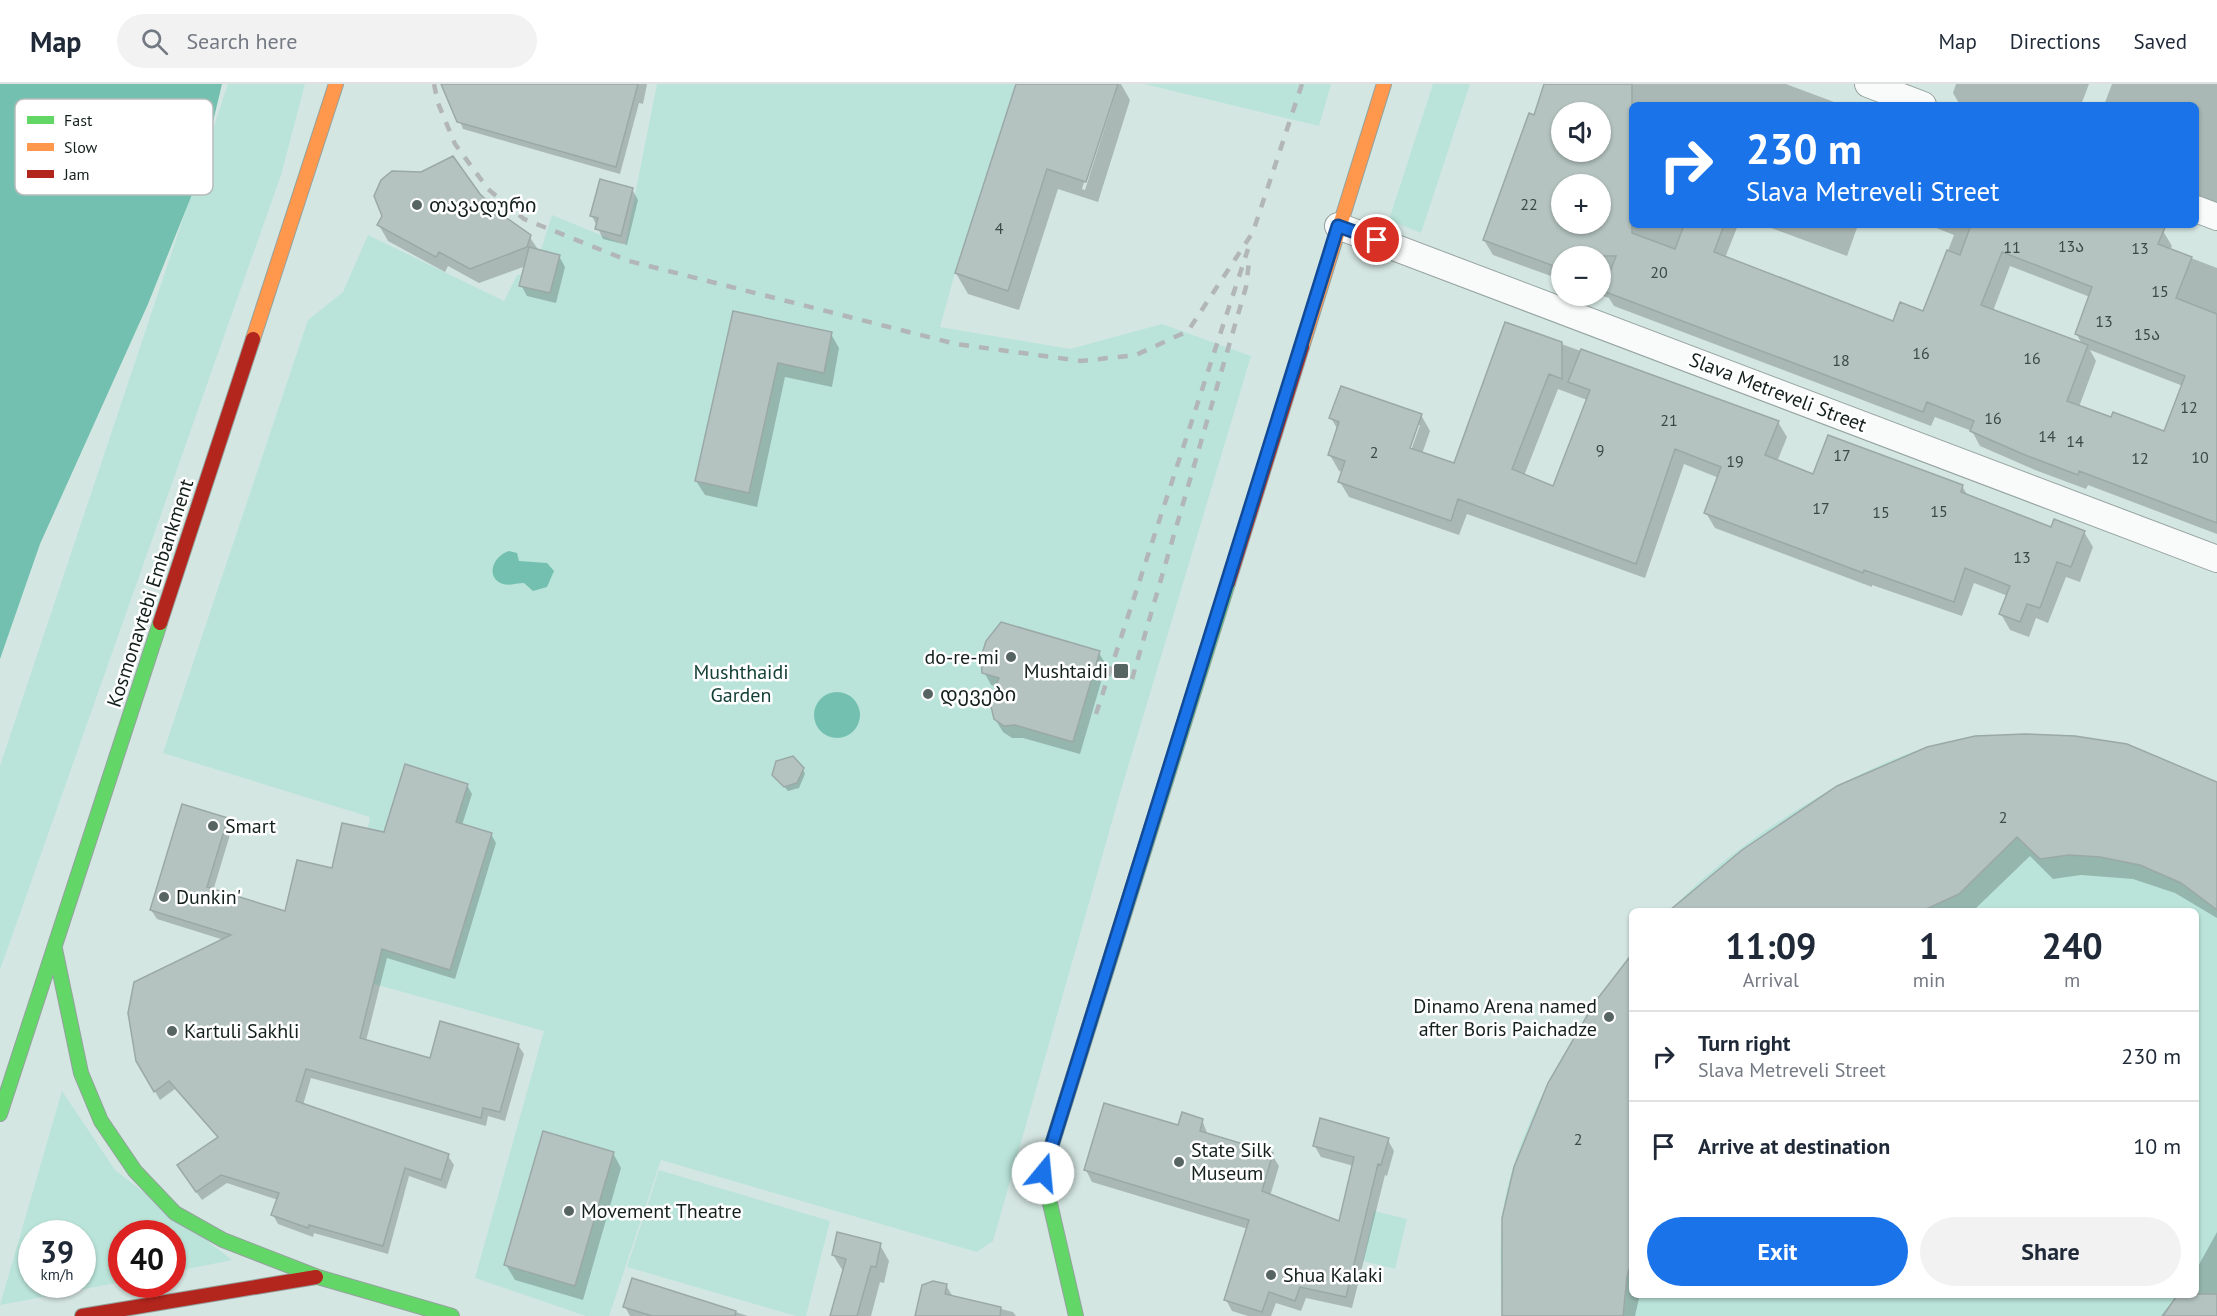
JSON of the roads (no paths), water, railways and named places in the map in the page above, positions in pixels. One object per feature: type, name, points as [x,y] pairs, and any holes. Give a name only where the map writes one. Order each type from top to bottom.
[{"type":"main road","name":"Kosmonavtebi Embankment","points":[[0,1114],[336,84]]},
{"type":"main road","points":[[1076,1316],[1043,1173],[1383,84]]},
{"type":"main road","points":[[55,950],[81,1073],[101,1121],[135,1171],[175,1213],[223,1240],[318,1277],[452,1316]]},
{"type":"main road","points":[[82,1316],[318,1277]]},
{"type":"main road","points":[[128,1316],[151,1303]]},
{"type":"street","points":[[1868,84],[1915,102]]},
{"type":"street","points":[[2199,210],[2217,217]]},
{"type":"street","name":"Slava Metreveli Street","points":[[1338,226],[2217,559]]},
{"type":"railway","points":[[434,84],[438,103],[455,144],[488,189],[524,219],[629,261],[956,344],[1081,361],[1136,355],[1188,331],[1253,232],[1302,84]]},
{"type":"railway","points":[[1096,714],[1248,249]]},
{"type":"railway","points":[[1132,679],[1246,287],[1249,262]]},
{"type":"place","name":"თავადური","points":[[417,205]]},
{"type":"place","name":"do-re-mi","points":[[1011,657]]},
{"type":"place","name":"Mushtaidi","points":[[1121,671]]},
{"type":"place","name":"დევები","points":[[928,694]]},
{"type":"place","name":"Smart","points":[[213,826]]},
{"type":"place","name":"Dunkin'","points":[[164,897]]},
{"type":"place","name":"Dinamo Arena named after Boris Paichadze","points":[[1609,1017]]},
{"type":"place","name":"Kartuli Sakhli","points":[[172,1031]]},
{"type":"place","name":"State Silk Museum","points":[[1179,1162]]},
{"type":"place","name":"Movement Theatre","points":[[569,1211]]},
{"type":"place","name":"Shua Kalaki","points":[[1271,1275]]},
{"type":"park label","name":"Mushthaidi Garden","points":[[741,684]]}]
